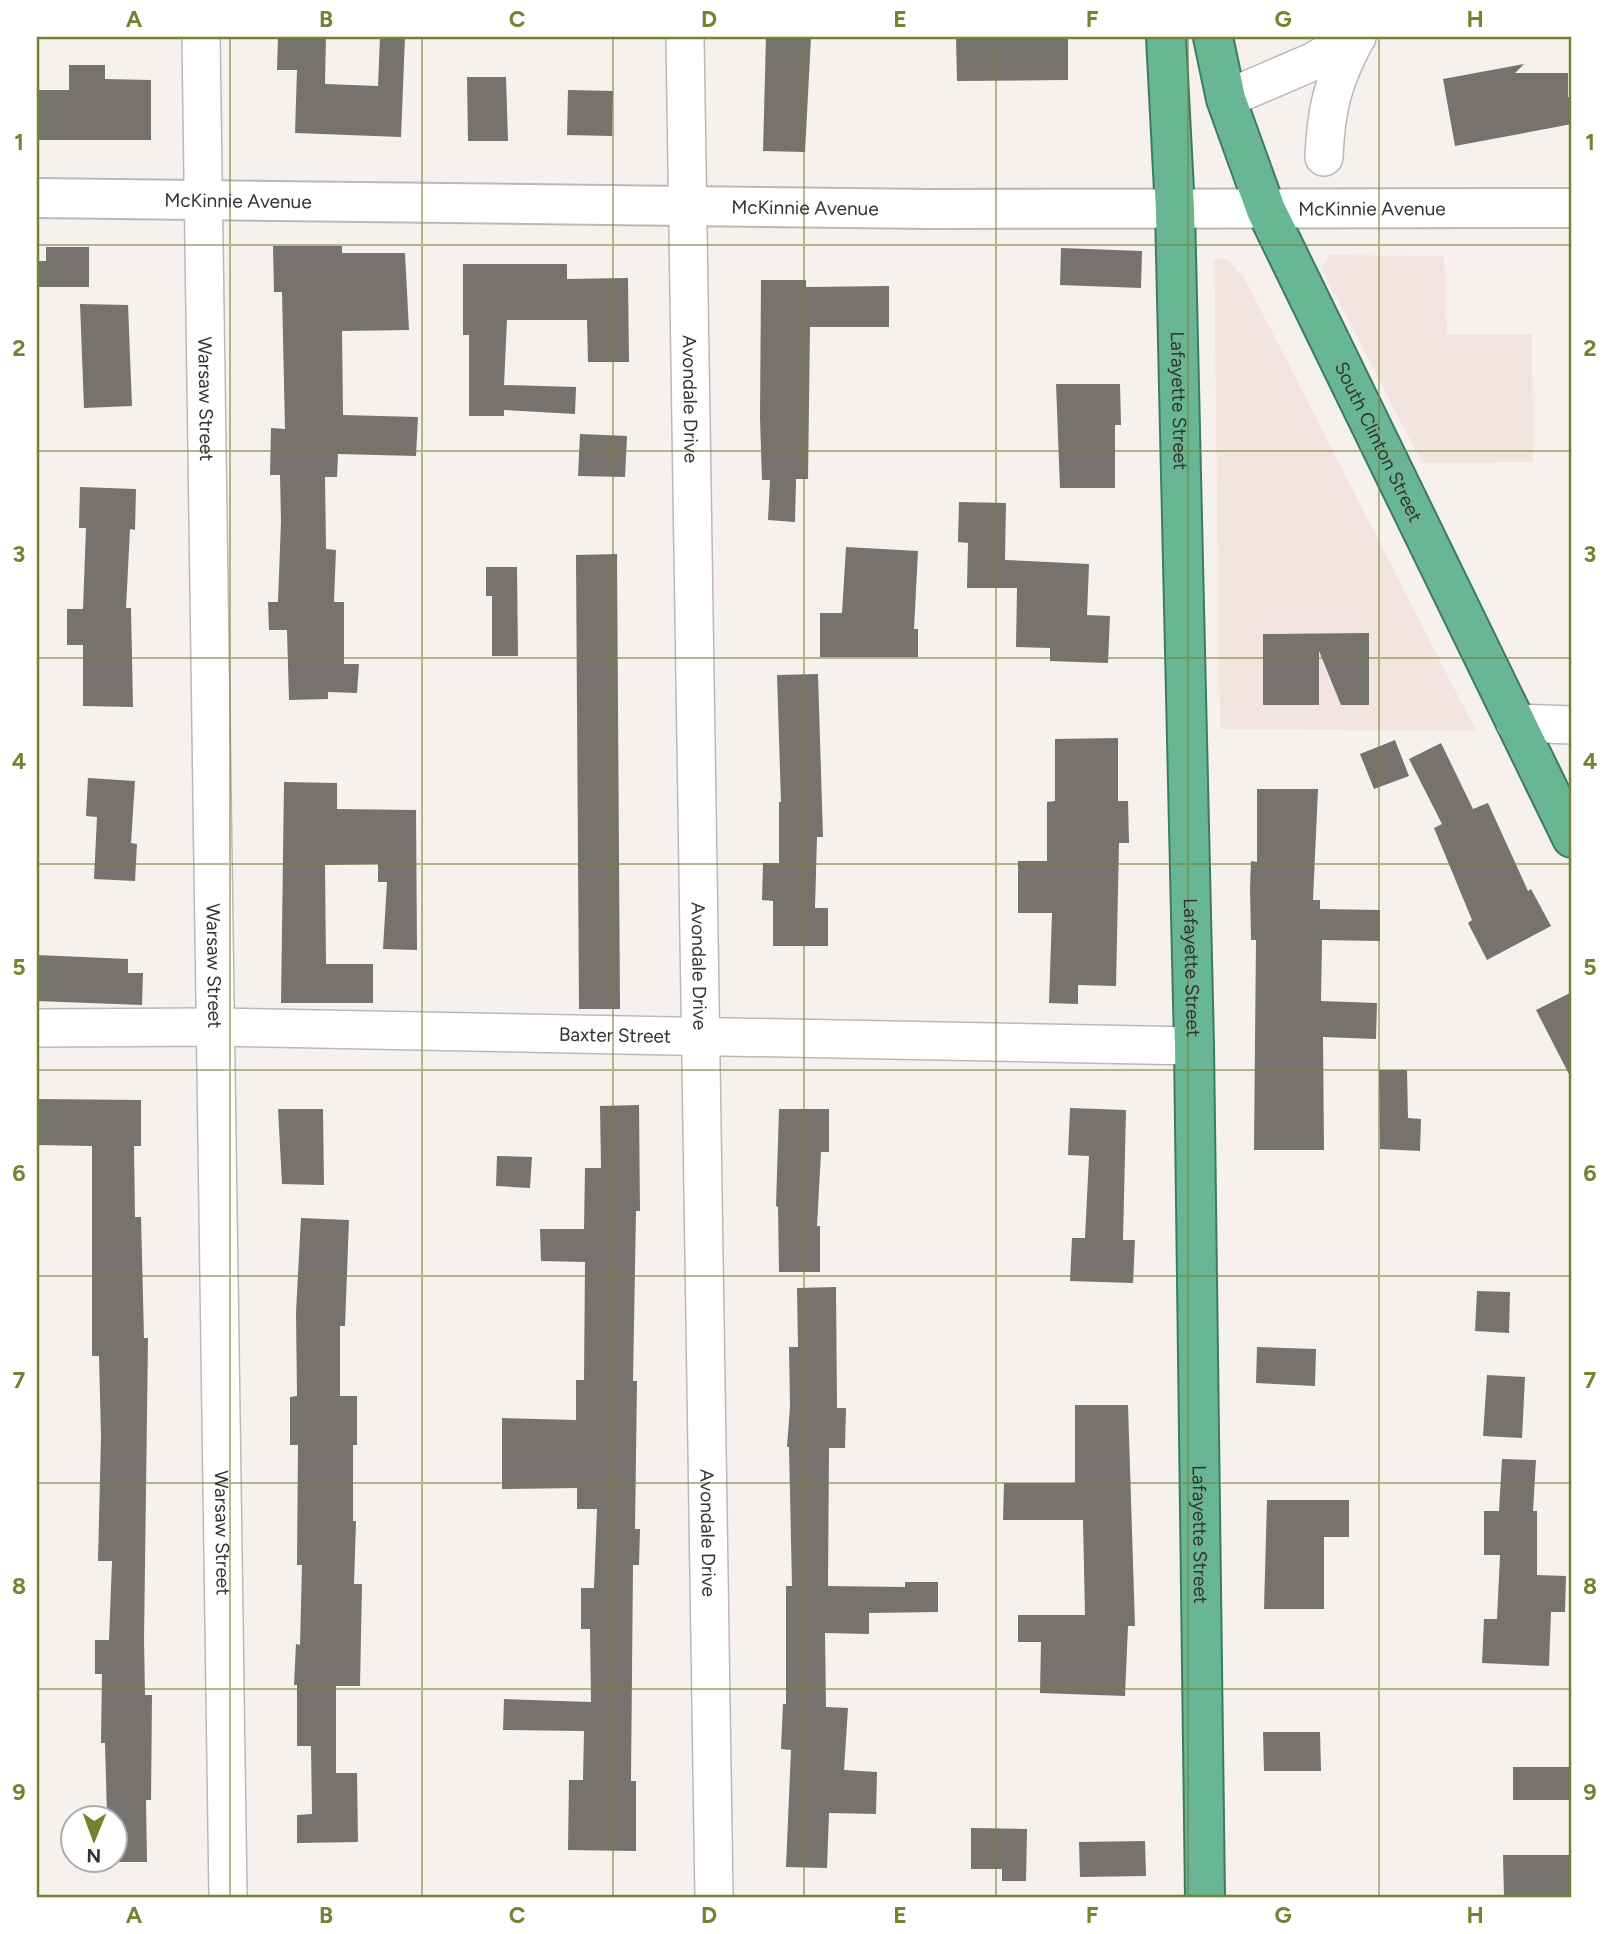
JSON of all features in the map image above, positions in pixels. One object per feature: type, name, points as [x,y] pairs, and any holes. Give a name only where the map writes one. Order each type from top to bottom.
[{"type":"highway","name":"Lafayette Street","points":[[1166,37],[1175,210],[1194,1046],[1205,1897]]},
{"type":"highway","name":"South Clinton Street","points":[[1213,37],[1226,99],[1266,210],[1572,838]]},
{"type":"street","name":"Warsaw Street","points":[[201,37],[228,1897]]},
{"type":"street","name":"Avondale Drive","points":[[685,37],[690,207],[714,1897]]},
{"type":"street","points":[[1226,99],[1312,62],[1357,38]]},
{"type":"street","points":[[1324,157],[1326,112],[1338,71],[1357,38]]},
{"type":"street","name":"McKinnie Avenue","points":[[37,198],[690,207],[1175,210],[1572,208]]},
{"type":"street","points":[[1515,723],[1572,725]]},
{"type":"street","name":"Baxter Street","points":[[37,1028],[215,1027],[1194,1046]]},
{"type":"shaded area","points":[[1330,255],[1444,256],[1447,334],[1532,334],[1533,462],[1422,463],[1322,269]]},
{"type":"shaded area","points":[[1225,258],[1244,277],[1476,731],[1220,729],[1214,260]]},
{"type":"building","points":[[278,37],[326,37],[325,84],[378,86],[380,37],[405,37],[401,137],[295,133],[297,70],[277,70]]},
{"type":"building","points":[[766,37],[811,37],[805,152],[763,151]]},
{"type":"building","points":[[956,37],[1068,37],[1068,80],[957,81]]},
{"type":"building","points":[[1524,64],[1515,73],[1568,73],[1568,97],[1572,97],[1572,124],[1455,146],[1443,79]]},
{"type":"building","points":[[69,65],[105,65],[105,79],[151,80],[151,140],[37,140],[37,90],[69,90]]},
{"type":"building","points":[[467,77],[506,77],[508,141],[468,141]]},
{"type":"building","points":[[568,90],[613,91],[612,136],[567,135]]},
{"type":"building","points":[[273,246],[342,246],[342,253],[405,253],[409,330],[342,331],[343,415],[418,417],[416,456],[338,454],[337,477],[325,477],[326,549],[336,550],[334,602],[344,602],[344,664],[359,664],[357,693],[328,692],[328,699],[289,700],[287,630],[269,630],[268,602],[278,602],[281,521],[280,475],[270,475],[271,428],[285,429],[282,292],[274,292]]},
{"type":"building","points":[[46,247],[89,247],[89,287],[37,287],[37,261],[46,261]]},
{"type":"building","points":[[1061,248],[1142,251],[1141,288],[1060,285]]},
{"type":"building","points":[[463,264],[567,264],[567,279],[628,278],[629,362],[588,362],[587,320],[507,320],[504,385],[576,387],[575,414],[504,410],[504,416],[469,416],[469,335],[463,335]]},
{"type":"building","points":[[761,280],[806,280],[806,287],[889,286],[889,327],[810,327],[808,479],[796,479],[795,522],[768,520],[770,480],[762,480]]},
{"type":"building","points":[[80,304],[128,305],[132,406],[84,408]]},
{"type":"building","points":[[1056,384],[1120,384],[1121,425],[1115,425],[1115,488],[1060,488]]},
{"type":"building","points":[[580,434],[627,436],[625,477],[578,476]]},
{"type":"building","points":[[80,487],[136,489],[135,530],[130,529],[126,608],[131,608],[133,707],[83,706],[83,645],[67,645],[67,609],[83,609],[86,528],[79,528]]},
{"type":"building","points":[[959,502],[1006,503],[1005,560],[1089,564],[1087,615],[1110,616],[1108,663],[1050,661],[1050,648],[1016,647],[1017,588],[967,588],[968,543],[958,542]]},
{"type":"building","points":[[846,547],[918,551],[914,629],[918,629],[918,657],[820,657],[820,613],[842,613]]},
{"type":"building","points":[[617,554],[620,1009],[579,1009],[576,555]]},
{"type":"building","points":[[486,567],[517,567],[518,656],[492,656],[492,596],[486,596]]},
{"type":"building","points":[[1369,633],[1369,705],[1341,705],[1319,651],[1319,705],[1263,705],[1263,634]]},
{"type":"building","points":[[818,674],[823,837],[817,837],[815,908],[828,908],[828,946],[773,946],[773,901],[762,900],[763,863],[779,863],[781,802],[777,675]]},
{"type":"building","points":[[1118,738],[1118,801],[1128,801],[1129,843],[1119,843],[1116,986],[1078,985],[1078,1004],[1049,1003],[1052,913],[1018,913],[1018,861],[1047,861],[1047,802],[1055,801],[1055,739]]},
{"type":"building","points":[[1395,740],[1409,776],[1374,789],[1360,754]]},
{"type":"building","points":[[1441,743],[1473,809],[1488,803],[1528,891],[1531,889],[1551,926],[1487,960],[1468,923],[1472,920],[1434,828],[1442,824],[1409,759]]},
{"type":"building","points":[[88,778],[135,781],[131,843],[137,844],[135,881],[94,879],[97,817],[86,816]]},
{"type":"building","points":[[284,782],[337,783],[337,809],[416,810],[417,950],[383,949],[387,882],[378,882],[378,864],[325,865],[326,964],[373,964],[373,1003],[281,1003]]},
{"type":"building","points":[[1257,789],[1318,789],[1313,900],[1320,900],[1320,909],[1380,910],[1380,941],[1322,940],[1321,1001],[1377,1003],[1376,1039],[1323,1037],[1324,1150],[1254,1150],[1256,940],[1251,940],[1250,888],[1251,861],[1257,862]]},
{"type":"building","points":[[37,955],[128,959],[128,973],[143,973],[142,1005],[37,1001]]},
{"type":"building","points":[[1572,992],[1572,1080],[1536,1010]]},
{"type":"building","points":[[1379,1070],[1407,1070],[1408,1118],[1421,1119],[1420,1151],[1380,1149]]},
{"type":"building","points":[[37,1099],[141,1100],[141,1146],[134,1146],[135,1217],[141,1217],[144,1338],[148,1338],[144,1640],[145,1695],[152,1695],[151,1800],[146,1800],[147,1862],[130,1862],[130,1804],[107,1804],[105,1743],[101,1743],[102,1674],[95,1674],[95,1640],[109,1640],[112,1561],[98,1561],[101,1437],[99,1356],[92,1356],[92,1146],[37,1145]]},
{"type":"building","points":[[639,1105],[640,1211],[636,1211],[633,1381],[637,1381],[635,1529],[640,1529],[639,1565],[633,1565],[631,1781],[636,1781],[636,1851],[568,1850],[569,1780],[583,1780],[584,1731],[503,1730],[504,1699],[591,1702],[590,1629],[581,1629],[581,1588],[594,1588],[597,1509],[577,1509],[577,1488],[502,1489],[502,1418],[576,1420],[576,1380],[584,1380],[585,1262],[541,1261],[540,1229],[584,1229],[585,1168],[601,1168],[600,1106]]},
{"type":"building","points":[[1070,1108],[1126,1110],[1123,1240],[1135,1240],[1133,1283],[1070,1281],[1072,1238],[1085,1238],[1089,1156],[1068,1155]]},
{"type":"building","points":[[278,1109],[323,1109],[324,1185],[282,1184]]},
{"type":"building","points":[[779,1109],[829,1109],[829,1152],[821,1152],[817,1226],[820,1226],[820,1272],[779,1272],[776,1206]]},
{"type":"building","points":[[497,1156],[532,1157],[530,1188],[496,1186]]},
{"type":"building","points":[[301,1218],[349,1220],[345,1326],[340,1326],[340,1396],[357,1396],[357,1445],[353,1445],[353,1521],[356,1521],[354,1584],[362,1584],[360,1686],[336,1686],[336,1773],[357,1773],[358,1842],[297,1843],[297,1815],[312,1814],[311,1746],[297,1746],[297,1685],[294,1685],[296,1644],[300,1645],[302,1565],[297,1565],[298,1445],[290,1445],[290,1397],[297,1396],[296,1312]]},
{"type":"building","points":[[836,1287],[837,1408],[846,1408],[845,1448],[829,1448],[828,1586],[905,1587],[905,1582],[938,1582],[938,1612],[869,1613],[869,1634],[825,1633],[826,1707],[848,1708],[844,1770],[877,1772],[876,1814],[829,1813],[827,1868],[786,1867],[791,1750],[781,1749],[783,1704],[786,1704],[786,1586],[792,1586],[787,1447],[790,1406],[789,1347],[798,1347],[797,1288]]},
{"type":"building","points":[[1477,1291],[1510,1292],[1509,1333],[1475,1331]]},
{"type":"building","points":[[1257,1347],[1316,1349],[1315,1386],[1256,1383]]},
{"type":"building","points":[[1487,1375],[1525,1377],[1522,1438],[1483,1436]]},
{"type":"building","points":[[1075,1405],[1128,1405],[1135,1626],[1128,1626],[1125,1696],[1040,1693],[1041,1642],[1018,1642],[1018,1615],[1085,1615],[1083,1520],[1003,1520],[1004,1483],[1075,1483]]},
{"type":"building","points":[[1502,1459],[1536,1460],[1533,1511],[1537,1511],[1537,1575],[1566,1576],[1565,1612],[1551,1612],[1549,1666],[1482,1663],[1484,1619],[1497,1619],[1500,1555],[1484,1555],[1484,1511],[1499,1511]]},
{"type":"building","points":[[1267,1500],[1349,1500],[1349,1537],[1324,1537],[1324,1609],[1264,1609]]},
{"type":"building","points":[[1263,1732],[1320,1732],[1321,1771],[1264,1771]]},
{"type":"building","points":[[1513,1767],[1572,1767],[1572,1800],[1513,1800]]},
{"type":"building","points":[[971,1828],[1027,1829],[1026,1881],[1002,1881],[1002,1869],[971,1869]]},
{"type":"building","points":[[1145,1841],[1146,1876],[1080,1877],[1079,1842]]},
{"type":"building","points":[[1503,1855],[1569,1855],[1569,1897],[1504,1897]]}]
